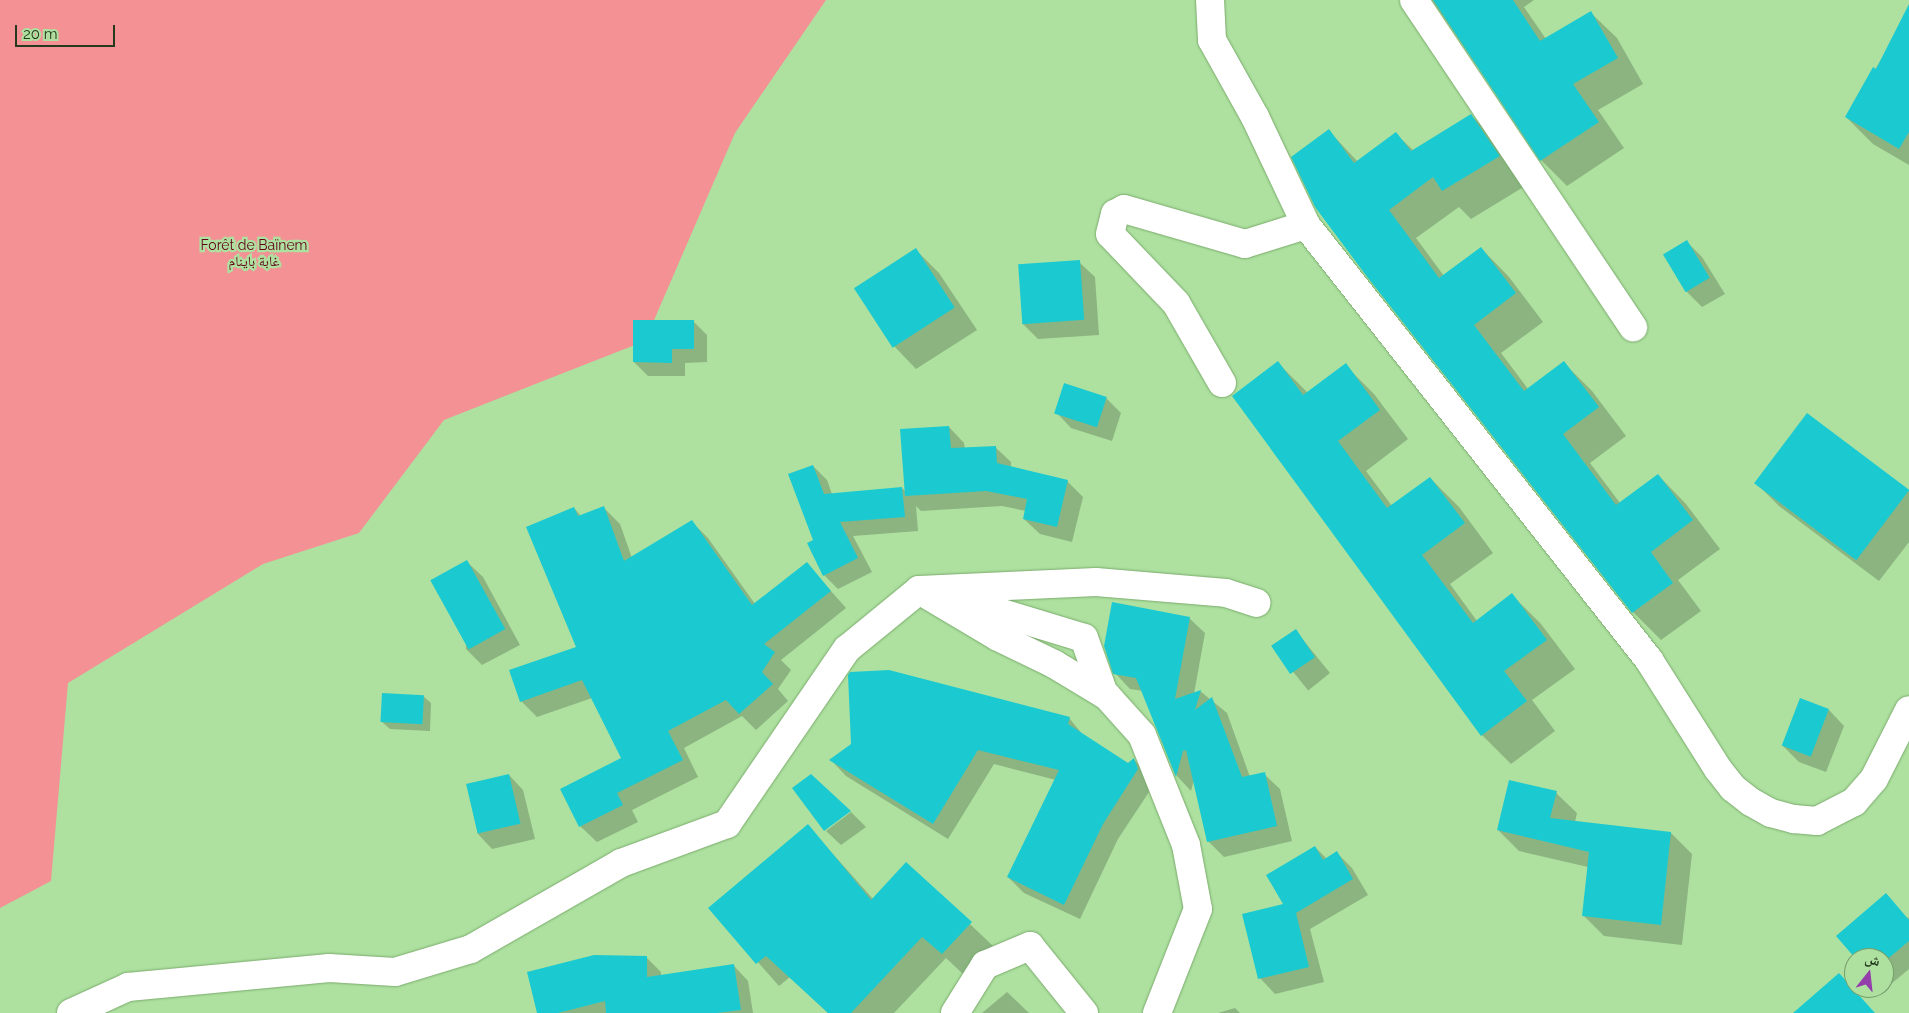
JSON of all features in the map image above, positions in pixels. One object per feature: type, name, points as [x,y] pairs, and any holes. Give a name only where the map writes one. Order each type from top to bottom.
[{"type":"street","points":[[1210,0],[1212,40],[1255,117],[1306,225],[1649,660],[1733,788],[1771,813],[1817,821],[1854,802],[1874,779],[1909,710]]},
{"type":"street","points":[[1414,0],[1632,327]]},
{"type":"street","points":[[1222,383],[1176,303],[1110,234],[1110,222],[1115,214],[1124,210],[1245,244],[1306,225]]},
{"type":"street","points":[[71,1013],[128,987],[329,968],[395,972],[471,949],[621,863],[727,824],[847,649],[919,590],[1096,582],[1226,593],[1256,603]]},
{"type":"street","points":[[919,590],[1084,638],[1104,694]]},
{"type":"street","points":[[919,590],[998,637],[1054,664],[1104,694],[1142,735],[1160,773],[1186,845],[1198,909],[1157,1013]]},
{"type":"street","points":[[955,1013],[985,964],[1030,946],[1084,1013]]},
{"type":"green space","name":"Forêt de Baïnem غابة باينام","points":[[0,0],[826,0],[735,133],[645,341],[444,420],[359,533],[263,564],[68,683],[51,881],[0,908]]},
{"type":"building","points":[[1433,0],[1513,0],[1540,41],[1591,11],[1618,58],[1573,84],[1599,122],[1540,161]]},
{"type":"building","points":[[1909,4],[1909,132],[1899,149],[1845,117],[1873,67],[1876,69]]},
{"type":"building","points":[[1471,114],[1500,156],[1442,191],[1433,177],[1389,210],[1439,278],[1481,247],[1516,293],[1474,325],[1524,391],[1564,361],[1599,407],[1563,434],[1616,505],[1658,474],[1693,520],[1651,552],[1673,583],[1632,613],[1368,278],[1315,207],[1291,157],[1329,129],[1354,163],[1396,132],[1411,151]]},
{"type":"building","points":[[1687,240],[1710,278],[1686,292],[1663,254]]},
{"type":"building","points":[[916,248],[955,308],[893,348],[854,288]]},
{"type":"building","points":[[1080,260],[1084,320],[1022,324],[1018,264]]},
{"type":"building","points":[[633,320],[694,320],[694,349],[672,349],[672,363],[633,362]]},
{"type":"building","points":[[1278,361],[1303,395],[1346,363],[1380,410],[1338,441],[1387,508],[1430,477],[1465,523],[1422,555],[1473,623],[1512,593],[1547,640],[1504,671],[1527,701],[1481,736],[1232,396]]},
{"type":"building","points":[[1064,383],[1107,397],[1097,427],[1054,413]]},
{"type":"building","points":[[1807,413],[1909,490],[1856,560],[1754,483]]},
{"type":"building","points":[[949,426],[951,448],[996,446],[997,463],[1068,480],[1057,527],[1023,519],[1027,499],[986,491],[905,496],[900,429]]},
{"type":"building","points":[[813,465],[824,494],[902,487],[905,517],[840,522],[858,558],[823,576],[807,543],[813,540],[788,474]]},
{"type":"building","points":[[604,506],[624,561],[692,520],[752,605],[807,562],[831,591],[764,644],[775,652],[762,672],[773,684],[739,714],[726,700],[668,731],[683,760],[617,793],[623,805],[579,827],[560,789],[621,758],[582,680],[520,702],[509,670],[576,647],[526,527],[574,507],[578,516]]},
{"type":"building","points":[[467,560],[505,629],[469,649],[430,580]]},
{"type":"building","points":[[1112,602],[1190,617],[1175,699],[1201,690],[1195,710],[1212,697],[1242,777],[1265,772],[1277,826],[1207,842],[1186,750],[1183,751],[1176,777],[1136,678],[1113,674],[1104,646]]},
{"type":"building","points":[[1296,629],[1315,657],[1290,674],[1271,646]]},
{"type":"building","points":[[889,670],[1070,717],[1068,724],[1128,763],[1134,758],[1138,769],[1103,824],[1064,905],[1007,877],[1059,770],[978,750],[933,824],[829,760],[851,744],[848,675],[850,672]]},
{"type":"building","points":[[382,693],[424,695],[422,724],[380,722]]},
{"type":"building","points":[[1800,698],[1829,709],[1811,757],[1782,746]]},
{"type":"building","points":[[509,774],[520,824],[478,834],[466,784]]},
{"type":"building","points":[[811,774],[851,811],[824,831],[792,788]]},
{"type":"building","points":[[1509,780],[1557,791],[1550,818],[1671,832],[1661,925],[1582,916],[1589,852],[1497,830]]},
{"type":"building","points":[[808,824],[871,900],[906,862],[972,922],[942,954],[922,937],[851,1013],[828,1013],[766,956],[756,964],[708,908]]},
{"type":"building","points":[[1315,846],[1323,860],[1337,851],[1353,879],[1296,913],[1309,967],[1258,979],[1242,914],[1283,904],[1266,875]]},
{"type":"building","points":[[1886,893],[1909,920],[1909,941],[1894,954],[1894,948],[1846,948],[1836,936]]},
{"type":"building","points":[[594,955],[647,956],[647,977],[734,964],[741,1010],[717,1013],[606,1013],[605,1001],[558,1013],[537,1013],[527,972]]},
{"type":"building","points":[[1839,973],[1844,979],[1844,998],[1862,998],[1875,1013],[1793,1013]]}]
